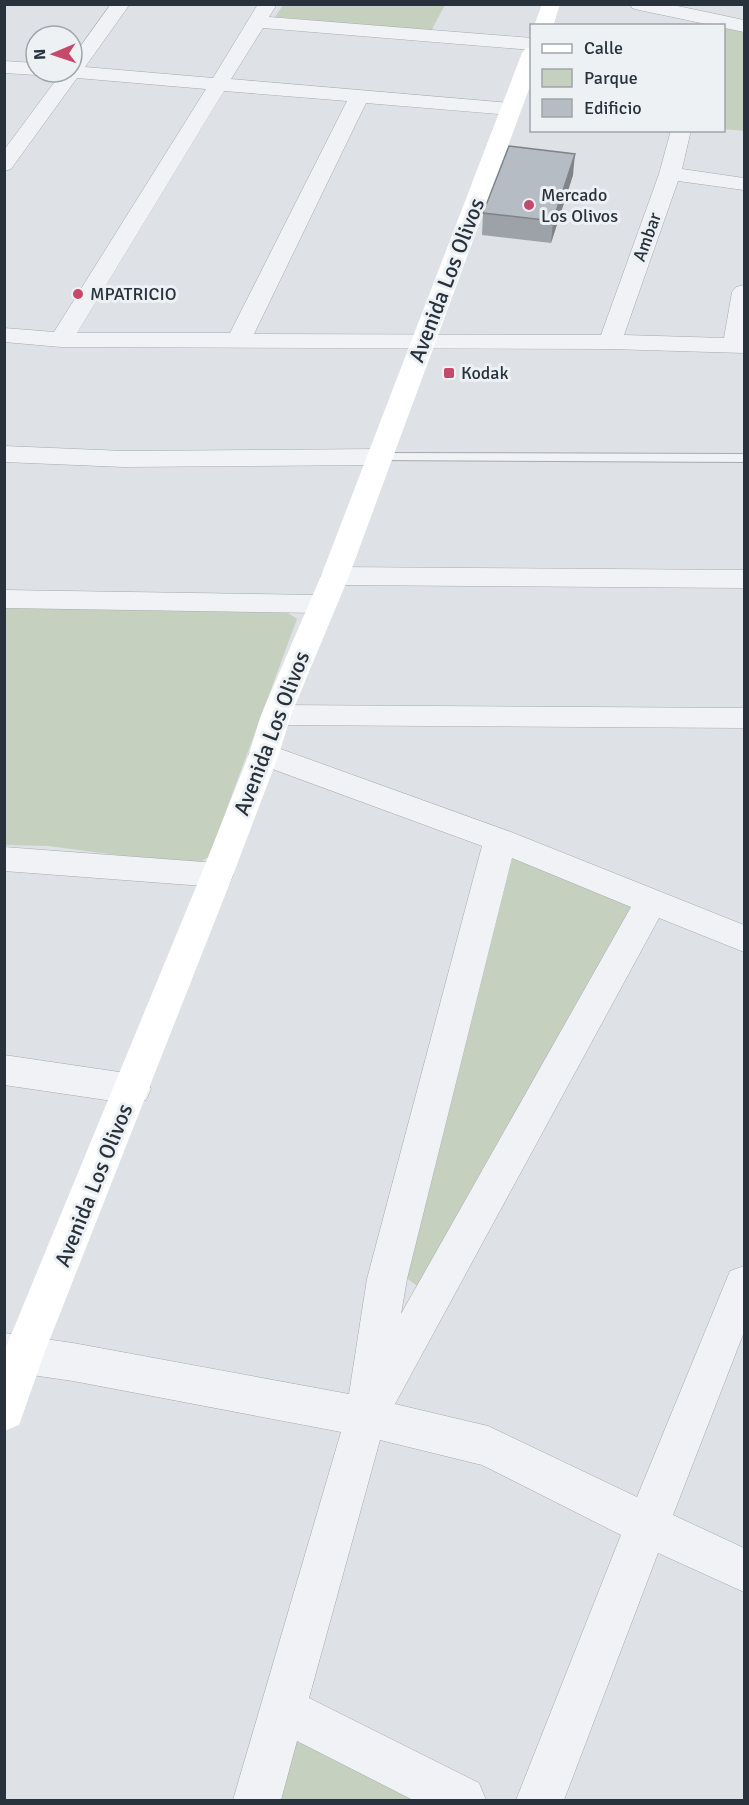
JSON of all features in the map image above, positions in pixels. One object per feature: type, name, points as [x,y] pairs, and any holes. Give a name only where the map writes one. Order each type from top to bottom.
[{"type":"street","points":[[84,55],[121,4]]},
{"type":"street","points":[[544,24],[551,4]]},
{"type":"street","points":[[639,4],[710,22],[744,26]]},
{"type":"street","points":[[61,340],[217,84],[263,13],[530,44]]},
{"type":"street","name":"Avenida Los Olivos","points":[[4,1411],[14,1353],[133,1089],[264,754],[276,715],[321,604],[335,576],[530,56]]},
{"type":"street","points":[[4,67],[24,68]]},
{"type":"street","points":[[84,73],[359,98],[511,109]]},
{"type":"street","points":[[4,165],[63,84]]},
{"type":"street","points":[[239,340],[359,98]]},
{"type":"street","name":"Ambar","points":[[610,342],[670,174],[680,132]]},
{"type":"street","points":[[670,174],[744,184]]},
{"type":"street","points":[[4,335],[61,340],[610,342],[739,346],[744,292]]},
{"type":"street","points":[[4,454],[124,459],[379,457]]},
{"type":"street","points":[[335,576],[744,579]]},
{"type":"street","points":[[4,599],[321,604]]},
{"type":"street","points":[[276,715],[744,718]]},
{"type":"street","points":[[264,754],[500,840],[744,939]]},
{"type":"street","points":[[257,1800],[366,1417],[387,1279],[500,840]]},
{"type":"street","points":[[4,859],[217,875]]},
{"type":"street","points":[[366,1417],[652,900]]},
{"type":"street","points":[[4,1070],[133,1089]]},
{"type":"street","points":[[540,1800],[744,1284]]},
{"type":"street","points":[[14,1353],[366,1417],[488,1446],[744,1570]]},
{"type":"street","points":[[283,1709],[462,1800]]},
{"type":"lane","points":[[379,457],[744,458]]},
{"type":"green space","points":[[283,5],[445,5],[431,31],[275,17]]},
{"type":"green space","points":[[725,26],[744,30],[744,131],[725,129]]},
{"type":"green space","points":[[5,607],[279,607],[297,619],[209,857],[194,865],[48,846],[5,845]]},
{"type":"green space","points":[[504,852],[636,906],[423,1290],[398,1272]]},
{"type":"green space","points":[[297,1732],[433,1800],[278,1800]]},
{"type":"building","name":"Mercado Los Olivos","points":[[509,146],[575,154],[553,221],[483,213]]},
{"type":"place","name":"Mercado Los Olivos","points":[[529,205]]},
{"type":"place","name":"MPATRICIO","points":[[78,294]]},
{"type":"place","name":"Kodak","points":[[449,373]]}]
